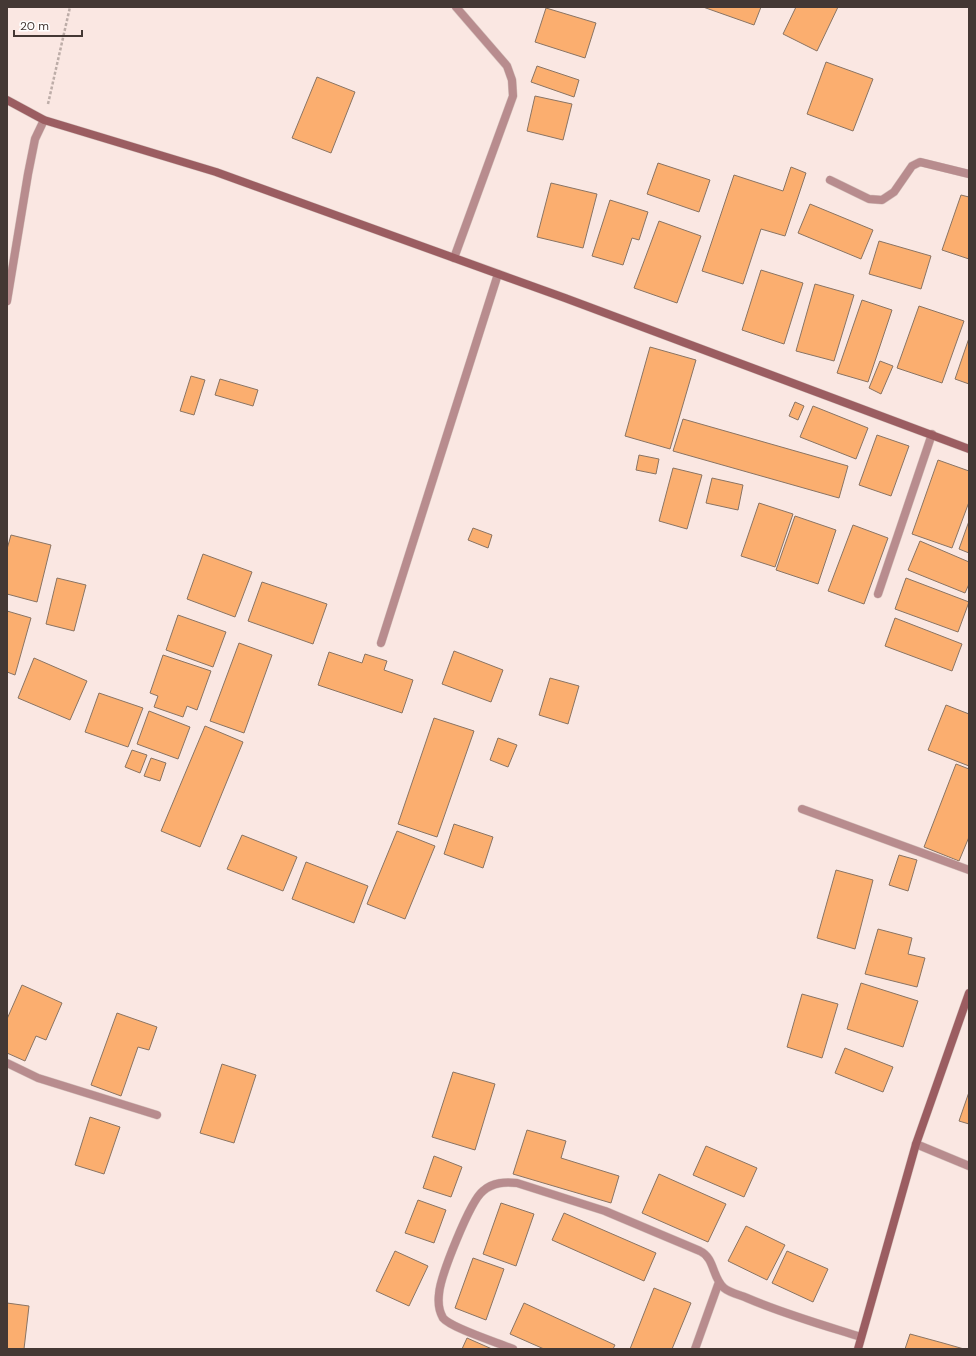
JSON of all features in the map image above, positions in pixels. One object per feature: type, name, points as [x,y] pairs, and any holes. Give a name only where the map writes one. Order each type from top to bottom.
[{"type":"street","points":[[454,258],[513,96],[512,80],[507,66],[456,7]]},
{"type":"street","points":[[7,100],[44,120],[216,172],[498,274],[969,449]]},
{"type":"street","points":[[7,301],[35,139],[44,120]]},
{"type":"street","points":[[830,180],[869,199],[877,200],[888,197],[894,192],[909,169],[920,162],[969,174]]},
{"type":"street","points":[[381,643],[498,274]]},
{"type":"street","points":[[878,594],[932,434]]},
{"type":"street","points":[[802,809],[969,870]]},
{"type":"street","points":[[858,1349],[916,1144],[950,1042],[969,993]]},
{"type":"street","points":[[7,1063],[38,1078],[157,1115]]},
{"type":"street","points":[[916,1144],[969,1166]]},
{"type":"street","points":[[513,1349],[454,1326],[444,1318],[439,1308],[438,1293],[451,1255],[473,1203],[481,1192],[490,1185],[505,1182],[518,1183],[605,1211],[705,1253],[711,1261],[719,1282],[725,1289],[765,1306],[861,1337]]},
{"type":"street","points":[[695,1349],[719,1282]]},
{"type":"path","points":[[44,120],[70,7]]},
{"type":"building","points":[[703,7],[761,7],[754,25]]},
{"type":"building","points":[[796,7],[838,7],[817,51],[783,34]]},
{"type":"building","points":[[546,8],[596,23],[585,58],[535,42]]},
{"type":"building","points":[[826,62],[873,79],[853,131],[807,114]]},
{"type":"building","points":[[537,66],[579,80],[574,97],[531,82]]},
{"type":"building","points":[[317,77],[355,92],[331,153],[292,138]]},
{"type":"building","points":[[535,96],[572,104],[563,140],[527,131]]},
{"type":"building","points":[[658,163],[710,180],[699,212],[647,194]]},
{"type":"building","points":[[791,167],[806,173],[785,236],[761,229],[743,284],[702,271],[734,175],[783,191]]},
{"type":"building","points":[[551,183],[597,194],[583,248],[537,237]]},
{"type":"building","points":[[961,195],[969,197],[969,259],[942,250]]},
{"type":"building","points":[[610,200],[648,212],[639,240],[632,238],[623,265],[592,256]]},
{"type":"building","points":[[810,204],[873,230],[861,259],[798,233]]},
{"type":"building","points":[[659,221],[701,236],[677,303],[634,288]]},
{"type":"building","points":[[879,241],[931,256],[921,289],[869,274]]},
{"type":"building","points":[[761,270],[803,283],[784,344],[742,330]]},
{"type":"building","points":[[815,284],[854,295],[834,361],[796,351]]},
{"type":"building","points":[[862,300],[892,310],[868,382],[837,373]]},
{"type":"building","points":[[919,306],[964,321],[942,383],[897,368]]},
{"type":"building","points":[[969,338],[969,384],[955,379]]},
{"type":"building","points":[[650,347],[696,360],[670,449],[625,436]]},
{"type":"building","points":[[880,361],[893,366],[881,394],[869,388]]},
{"type":"building","points":[[191,376],[205,380],[194,415],[180,411]]},
{"type":"building","points":[[220,379],[258,390],[253,406],[215,395]]},
{"type":"building","points":[[795,402],[804,406],[798,420],[789,416]]},
{"type":"building","points":[[813,406],[868,428],[856,459],[800,437]]},
{"type":"building","points":[[683,419],[848,466],[839,498],[673,451]]},
{"type":"building","points":[[877,435],[909,446],[891,496],[859,485]]},
{"type":"building","points":[[639,455],[659,459],[656,474],[636,470]]},
{"type":"building","points":[[938,460],[969,471],[969,502],[952,548],[912,534]]},
{"type":"building","points":[[673,468],[702,475],[687,529],[659,521]]},
{"type":"building","points":[[712,478],[743,485],[738,510],[706,503]]},
{"type":"building","points":[[759,503],[793,514],[775,567],[741,556]]},
{"type":"building","points":[[795,516],[836,530],[818,584],[776,570]]},
{"type":"building","points":[[969,521],[969,553],[959,549]]},
{"type":"building","points":[[853,525],[888,538],[864,604],[828,591]]},
{"type":"building","points":[[473,528],[492,535],[488,548],[468,540]]},
{"type":"building","points":[[11,535],[51,545],[37,602],[7,594],[7,549]]},
{"type":"building","points":[[920,541],[969,562],[969,584],[965,593],[908,570]]},
{"type":"building","points":[[203,554],[252,572],[235,617],[187,599]]},
{"type":"building","points":[[57,578],[86,585],[74,631],[46,624]]},
{"type":"building","points":[[906,578],[969,602],[958,632],[895,609]]},
{"type":"building","points":[[262,582],[327,604],[313,644],[248,621]]},
{"type":"building","points":[[7,611],[31,618],[15,675],[7,672]]},
{"type":"building","points":[[178,615],[226,632],[213,667],[166,650]]},
{"type":"building","points":[[895,618],[962,644],[952,671],[885,646]]},
{"type":"building","points":[[239,643],[272,655],[244,733],[210,721]]},
{"type":"building","points":[[454,651],[503,670],[491,702],[442,684]]},
{"type":"building","points":[[329,652],[362,663],[365,654],[387,661],[384,670],[413,680],[402,713],[318,685]]},
{"type":"building","points":[[163,655],[211,671],[197,710],[187,706],[183,717],[154,707],[158,696],[150,693]]},
{"type":"building","points":[[34,658],[87,681],[70,720],[18,698]]},
{"type":"building","points":[[550,678],[579,686],[568,724],[539,715]]},
{"type":"building","points":[[99,693],[143,708],[128,747],[85,732]]},
{"type":"building","points":[[946,705],[969,714],[969,766],[928,750]]},
{"type":"building","points":[[149,711],[190,727],[178,759],[137,744]]},
{"type":"building","points":[[434,718],[474,731],[437,837],[398,824]]},
{"type":"building","points":[[205,726],[243,742],[200,847],[161,831]]},
{"type":"building","points":[[498,738],[517,745],[508,767],[490,760]]},
{"type":"building","points":[[132,750],[147,755],[140,773],[125,767]]},
{"type":"building","points":[[151,758],[166,763],[160,781],[144,776]]},
{"type":"building","points":[[956,764],[969,769],[969,837],[959,861],[924,847]]},
{"type":"building","points":[[454,824],[493,837],[483,868],[444,854]]},
{"type":"building","points":[[397,831],[435,846],[405,919],[367,904]]},
{"type":"building","points":[[242,835],[297,857],[283,891],[227,869]]},
{"type":"building","points":[[899,855],[917,860],[908,891],[889,885]]},
{"type":"building","points":[[306,862],[368,886],[354,923],[292,899]]},
{"type":"building","points":[[836,870],[873,880],[855,949],[817,938]]},
{"type":"building","points":[[878,929],[912,938],[908,954],[925,958],[917,987],[865,974]]},
{"type":"building","points":[[861,983],[918,1001],[903,1047],[847,1029]]},
{"type":"building","points":[[22,985],[62,1003],[46,1040],[36,1036],[25,1061],[7,1053],[7,1019]]},
{"type":"building","points":[[802,994],[838,1004],[822,1058],[787,1047]]},
{"type":"building","points":[[117,1013],[157,1027],[149,1050],[138,1047],[121,1096],[91,1085]]},
{"type":"building","points":[[845,1048],[893,1067],[883,1092],[835,1073]]},
{"type":"building","points":[[222,1064],[256,1075],[234,1143],[200,1133]]},
{"type":"building","points":[[453,1072],[495,1084],[475,1150],[432,1137]]},
{"type":"building","points":[[969,1092],[969,1124],[959,1121]]},
{"type":"building","points":[[90,1117],[120,1127],[104,1174],[75,1165]]},
{"type":"building","points":[[527,1130],[566,1141],[561,1158],[619,1176],[611,1203],[513,1174]]},
{"type":"building","points":[[706,1146],[757,1168],[744,1197],[693,1175]]},
{"type":"building","points":[[434,1156],[462,1167],[451,1197],[423,1188]]},
{"type":"building","points":[[659,1174],[726,1204],[708,1242],[642,1213]]},
{"type":"building","points":[[418,1200],[446,1210],[434,1243],[405,1233]]},
{"type":"building","points":[[501,1203],[534,1214],[516,1266],[483,1254]]},
{"type":"building","points":[[564,1213],[656,1253],[644,1281],[552,1240]]},
{"type":"building","points":[[746,1226],[785,1245],[767,1280],[728,1261]]},
{"type":"building","points":[[395,1251],[428,1266],[409,1306],[376,1291]]},
{"type":"building","points":[[787,1251],[828,1269],[813,1302],[772,1283]]},
{"type":"building","points":[[473,1258],[504,1269],[486,1320],[455,1308]]},
{"type":"building","points":[[654,1288],[691,1303],[672,1349],[630,1349]]},
{"type":"building","points":[[7,1303],[29,1306],[24,1349],[7,1349]]},
{"type":"building","points":[[524,1303],[615,1345],[613,1349],[544,1349],[510,1334]]},
{"type":"building","points":[[910,1334],[943,1343],[964,1349],[905,1349]]},
{"type":"building","points":[[467,1338],[492,1349],[462,1349]]}]
